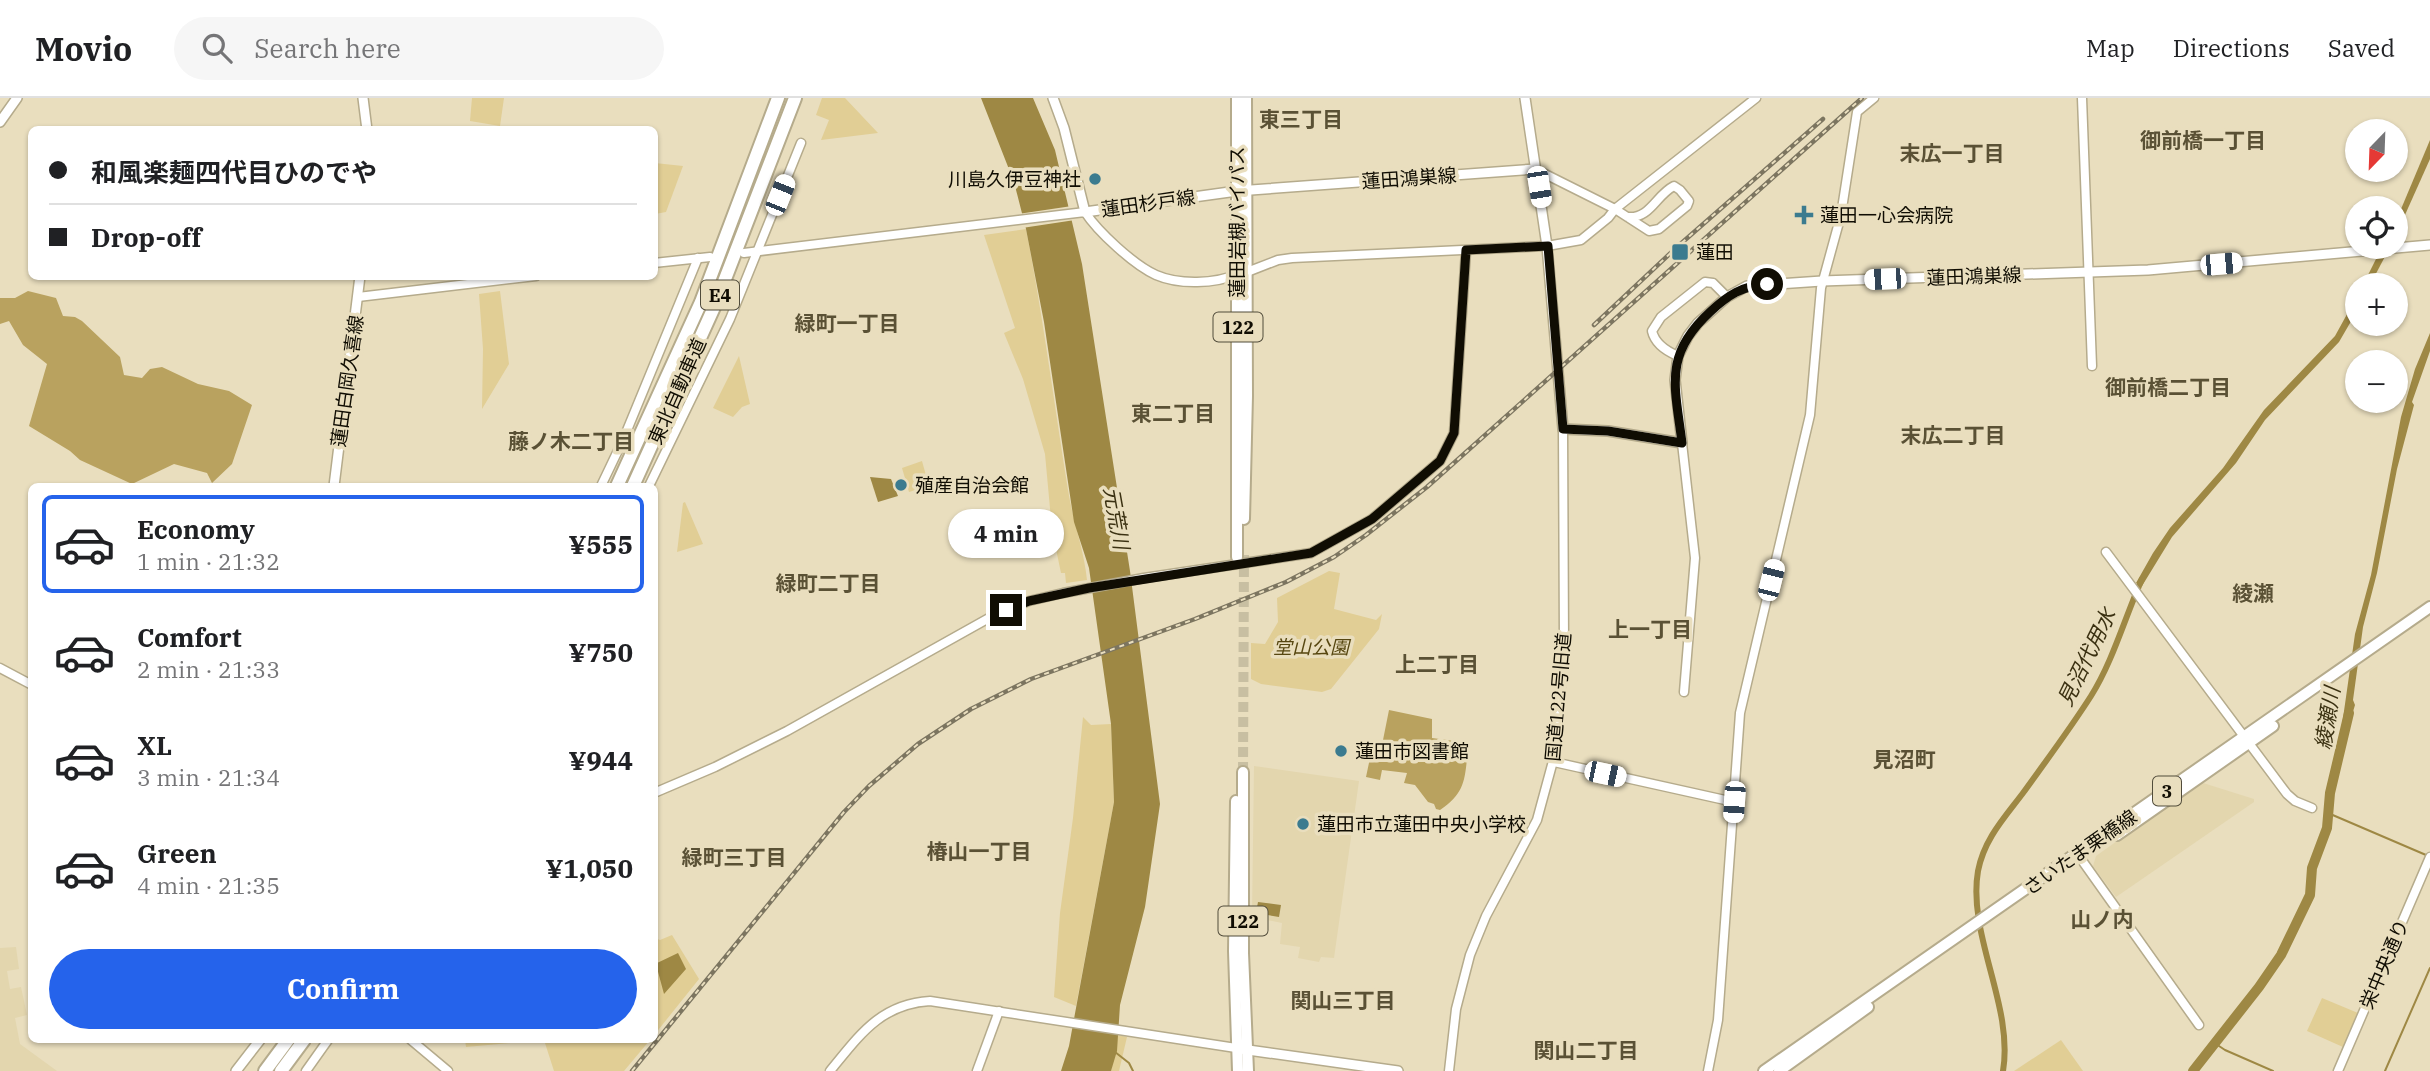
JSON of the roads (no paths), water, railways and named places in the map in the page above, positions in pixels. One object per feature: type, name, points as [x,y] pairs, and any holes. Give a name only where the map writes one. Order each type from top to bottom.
[{"type":"highway","name":"東北自動車道","points":[[618,483],[701,302],[778,98]]},
{"type":"highway","name":"東北自動車道","points":[[635,483],[715,305],[795,98]]},
{"type":"highway","points":[[265,1071],[286,1043]]},
{"type":"highway","points":[[281,1071],[302,1043]]},
{"type":"main road","points":[[0,122],[18,98]]},
{"type":"main road","points":[[363,98],[366,126]]},
{"type":"main road","name":"蓮田杉戸線","points":[[1053,98],[1069,149],[1081,213],[1242,190]]},
{"type":"main road","name":"蓮田岩槻バイパス","points":[[1237,98],[1242,190]]},
{"type":"main road","name":"蓮田岩槻バイパス","points":[[1240,556],[1242,190],[1246,98]]},
{"type":"main road","points":[[1525,98],[1548,246],[1563,429],[1608,431],[1682,443]]},
{"type":"main road","name":"蓮田鴻巣線","points":[[1242,190],[1535,169]]},
{"type":"main road","name":"蓮田鴻巣線","points":[[1682,443],[1675,380],[1678,356],[1692,330],[1727,297],[1747,286],[2176,268],[2430,245]]},
{"type":"main road","name":"蓮田白岡久喜線","points":[[334,483],[360,280]]},
{"type":"main road","name":"さいたま栗橋線","points":[[1779,1071],[1990,919],[2344,671],[2430,607]]},
{"type":"main road","name":"さいたま栗橋線","points":[[2365,656],[2430,615]]},
{"type":"main road","name":"さいたま栗橋線","points":[[1990,919],[2081,859],[2246,740]]},
{"type":"main road","name":"122","points":[[1238,1071],[1241,1049],[1234,951],[1239,772]]},
{"type":"main road","name":"さいたま栗橋線","points":[[1764,1071],[1975,930]]},
{"type":"main road","points":[[236,1071],[258,1043]]},
{"type":"main road","points":[[1241,1049],[1398,1071]]},
{"type":"main road","name":"122","points":[[1241,1049],[1248,1071]]},
{"type":"street","points":[[744,253],[1081,213],[1109,239],[1156,275],[1195,281],[1227,279],[1278,260],[1292,258],[1548,246],[1581,240],[1615,209],[1754,98]]},
{"type":"street","points":[[1708,1071],[1718,1020],[1740,713],[1810,415],[1822,281],[1843,206],[1857,112],[1874,98]]},
{"type":"street","points":[[2082,98],[2092,366]]},
{"type":"street","points":[[650,483],[730,319],[801,143]]},
{"type":"street","points":[[1535,169],[1615,209],[1649,231]]},
{"type":"street","points":[[1628,217],[1641,216],[1674,186],[1681,190],[1689,201],[1687,206],[1662,227],[1649,231]]},
{"type":"street","points":[[1649,210],[1646,220],[1649,231]]},
{"type":"street","points":[[658,791],[787,732],[989,618],[1029,601],[1136,579],[1311,553],[1372,519],[1440,461],[1454,433],[1466,250]]},
{"type":"street","points":[[658,263],[710,257]]},
{"type":"street","points":[[602,483],[628,429],[698,258]]},
{"type":"street","points":[[358,296],[500,280]]},
{"type":"street","points":[[1678,356],[1665,350],[1655,340],[1652,331],[1657,321],[1706,282],[1713,283],[1727,297]]},
{"type":"street","name":"国道122号旧道","points":[[1449,1071],[1456,1009],[1470,955],[1486,916],[1532,831],[1554,762],[1564,643],[1563,429]]},
{"type":"street","points":[[1682,443],[1695,558],[1684,692]]},
{"type":"street","points":[[2106,552],[2289,796],[2312,808]]},
{"type":"street","points":[[0,668],[28,683]]},
{"type":"street","points":[[1554,762],[1734,802]]},
{"type":"street","name":"栄中央通り","points":[[2338,1071],[2430,858]]},
{"type":"street","points":[[2081,859],[2199,1024]]},
{"type":"street","points":[[830,1071],[872,1023],[897,1007],[930,1001],[1241,1049]]},
{"type":"street","points":[[977,1071],[999,1011]]},
{"type":"street","points":[[306,1071],[326,1043]]},
{"type":"street","points":[[414,1043],[447,1071]]},
{"type":"water","name":"元荒川","points":[[981,98],[1033,98],[1055,150],[1082,264],[1130,571],[1160,804],[1145,907],[1120,1005],[1117,1051],[1111,1071],[1061,1071],[1069,1046],[1114,802],[1111,724],[1089,568],[1074,522],[1044,322],[1026,229],[1014,182]]},
{"type":"water","points":[[2430,140],[2430,159],[2408,208],[2406,196]]},
{"type":"water","points":[[2376,259],[2384,259],[2376,273],[2369,273]]},
{"type":"water","points":[[2345,318],[2345,332],[2339,342],[2265,420],[2236,463],[2172,537],[2142,586],[2136,583],[2170,528],[2223,468],[2264,410],[2335,336]]},
{"type":"water","points":[[2430,333],[2430,351],[2412,402],[2414,405],[2397,469],[2377,573],[2363,627],[2353,700],[2355,705],[2349,725],[2342,725],[2355,634],[2371,575],[2401,417],[2402,413],[2408,413],[2408,393]]},
{"type":"water","points":[[870,477],[891,479],[898,496],[878,502]]},
{"type":"water","points":[[1258,902],[1281,905],[1279,917],[1256,913]]},
{"type":"water","points":[[678,953],[686,969],[664,994],[658,972],[658,963]]},
{"type":"waterway","name":"見沼代用水","points":[[2003,1071],[2005,1046],[2002,1021],[1984,945],[1976,895],[1981,859],[1996,829],[2091,696],[2112,654],[2142,579]]},
{"type":"waterway","name":"綾瀬川","points":[[2193,1071],[2281,955],[2310,895],[2312,868],[2327,828],[2330,793],[2349,713]]},
{"type":"waterway","points":[[2328,813],[2426,855]]},
{"type":"waterway","points":[[2385,1071],[2430,968]]},
{"type":"waterway","points":[[2216,1044],[2273,1071]]},
{"type":"waterway","points":[[1115,1052],[1129,1063],[1133,1071]]},
{"type":"tunnel","points":[[1243,772],[1244,555]]},
{"type":"railway","points":[[658,1039],[844,812],[869,786],[918,744],[971,709],[1031,679],[1195,619],[1286,582],[1334,557],[1427,487],[1862,98]]},
{"type":"railway","points":[[1594,325],[1677,247],[1823,119]]},
{"type":"railway","points":[[632,1071],[655,1043]]},
{"type":"place","name":"川島久伊豆神社","points":[[1095,179]]},
{"type":"place","name":"蓮田一心会病院","points":[[1804,215]]},
{"type":"place","name":"蓮田","points":[[1680,252]]},
{"type":"place","name":"殖産自治会館","points":[[901,485]]},
{"type":"place","name":"蓮田市図書館","points":[[1341,751]]},
{"type":"place","name":"蓮田市立蓮田中央小学校","points":[[1303,824]]},
{"type":"district","name":"東三丁目","points":[[1301,119]]},
{"type":"district","name":"御前橋一丁目","points":[[2203,140]]},
{"type":"district","name":"末広一丁目","points":[[1952,153]]},
{"type":"district","name":"緑町一丁目","points":[[847,323]]},
{"type":"district","name":"御前橋二丁目","points":[[2168,387]]},
{"type":"district","name":"東二丁目","points":[[1173,413]]},
{"type":"district","name":"末広二丁目","points":[[1953,435]]},
{"type":"district","name":"藤ノ木二丁目","points":[[571,441]]},
{"type":"district","name":"緑町二丁目","points":[[828,583]]},
{"type":"district","name":"綾瀬","points":[[2253,593]]},
{"type":"district","name":"上一丁目","points":[[1650,629]]},
{"type":"district","name":"上二丁目","points":[[1437,664]]},
{"type":"district","name":"見沼町","points":[[1904,759]]},
{"type":"district","name":"椿山一丁目","points":[[979,851]]},
{"type":"district","name":"緑町三丁目","points":[[734,857]]},
{"type":"district","name":"山ノ内","points":[[2102,919]]},
{"type":"district","name":"関山三丁目","points":[[1343,1000]]},
{"type":"district","name":"関山二丁目","points":[[1586,1050]]},
{"type":"park label","name":"堂山公園","points":[[1311,647]]}]
